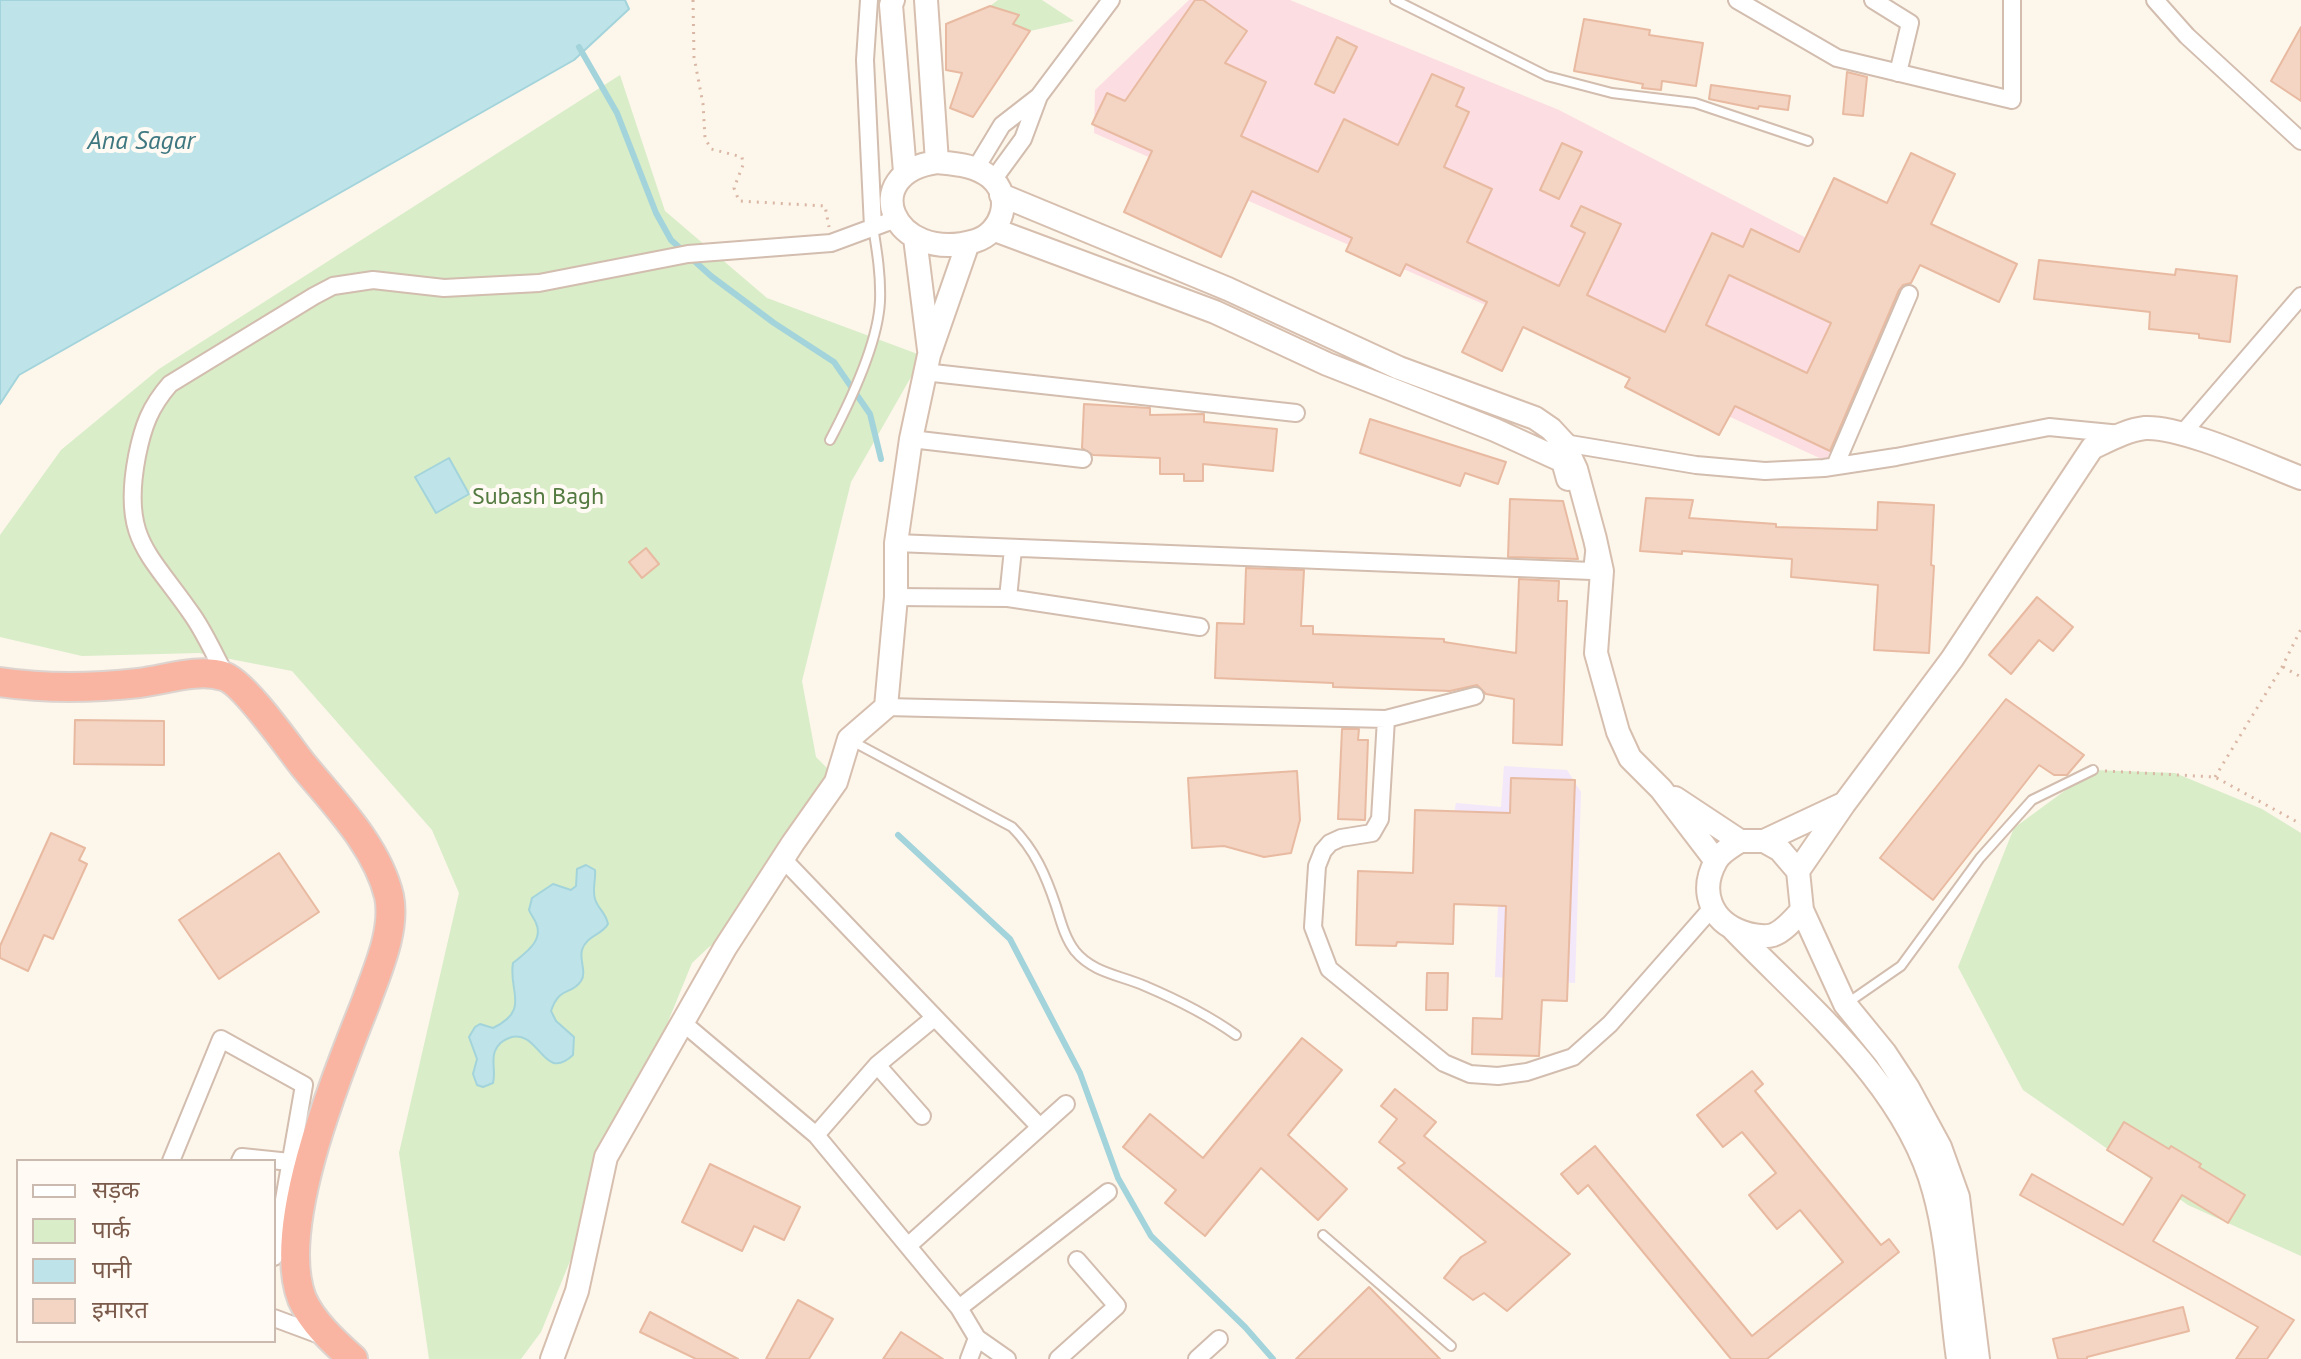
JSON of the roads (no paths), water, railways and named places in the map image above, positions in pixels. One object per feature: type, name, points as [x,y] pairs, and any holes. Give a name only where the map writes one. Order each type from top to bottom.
[{"type":"highway","points":[[0,682],[40,687],[97,687],[205,673],[226,676],[245,691],[368,848],[382,871],[390,900],[388,932],[378,970],[324,1116],[302,1196],[295,1239],[296,1271],[303,1301],[330,1338],[353,1359]]},
{"type":"street","points":[[869,0],[865,60],[873,227]]},
{"type":"street","points":[[893,0],[905,172],[893,194],[892,206],[896,219],[915,238],[932,244],[968,243],[984,238],[995,230],[1000,221],[990,181],[1002,125],[1039,96],[1111,0]]},
{"type":"street","points":[[926,0],[937,162]]},
{"type":"street","points":[[1737,0],[1837,58],[2012,100],[2012,0]]},
{"type":"street","points":[[1873,0],[1910,23],[1898,73]]},
{"type":"street","points":[[2155,0],[2187,36],[2301,141]]},
{"type":"street","points":[[990,181],[1023,139],[1039,96]]},
{"type":"street","points":[[905,172],[919,165],[937,162],[990,181],[1399,368],[1535,418],[1551,429],[1564,443],[1576,469],[1595,539],[1602,571],[1596,653],[1606,694],[1630,758],[1661,789],[1716,861]]},
{"type":"street","points":[[226,676],[194,618],[154,565],[140,540],[132,514],[131,489],[140,439],[152,405],[170,384],[333,286],[373,280],[444,288],[539,283],[688,254],[831,243],[896,219]]},
{"type":"street","points":[[995,230],[1215,312],[1390,391],[1495,430],[1563,461],[1598,597]]},
{"type":"street","points":[[915,238],[927,364]]},
{"type":"street","points":[[886,707],[896,597],[896,543],[911,439],[927,364],[968,243]]},
{"type":"street","points":[[1215,312],[1228,289]]},
{"type":"street","points":[[1835,466],[1909,294]]},
{"type":"street","points":[[2182,434],[2301,296]]},
{"type":"street","points":[[927,364],[1296,413]]},
{"type":"street","points":[[1390,391],[1399,368]]},
{"type":"street","points":[[1564,443],[1696,465],[1765,471],[1835,466],[2049,427],[2123,434]]},
{"type":"street","points":[[1798,871],[1952,659],[2092,448],[2146,428],[2182,434],[2301,478]]},
{"type":"street","points":[[911,439],[1083,459]]},
{"type":"street","points":[[1592,571],[1595,539]]},
{"type":"street","points":[[896,543],[1592,571]]},
{"type":"street","points":[[1008,598],[1013,549]]},
{"type":"street","points":[[896,597],[1008,598],[1200,627]]},
{"type":"street","points":[[552,1359],[577,1291],[606,1157],[682,1022],[783,859],[836,782],[849,739],[886,707],[1386,719],[1475,696]]},
{"type":"street","points":[[1386,719],[1380,819],[1372,833],[1341,838],[1323,851],[1317,866],[1313,927],[1329,969],[1444,1063],[1470,1074],[1498,1076],[1527,1072],[1573,1057],[1610,1024],[1712,908]]},
{"type":"street","points":[[1661,789],[1740,841]]},
{"type":"street","points":[[1844,804],[1764,841],[1740,841],[1724,851],[1716,861],[1707,892],[1718,919],[1733,929],[1835,1029],[1897,1111],[1922,1158],[1934,1190],[1945,1247],[1958,1359]]},
{"type":"street","points":[[1764,841],[1780,850],[1798,871],[1802,910],[1845,1004],[1885,1053],[1940,1147],[1958,1197],[1978,1359]]},
{"type":"street","points":[[783,859],[1039,1126]]},
{"type":"street","points":[[1733,929],[1750,935],[1772,936],[1802,910]]},
{"type":"street","points":[[816,1135],[877,1065],[934,1018]]},
{"type":"street","points":[[682,1022],[816,1135],[959,1308],[977,1338],[1007,1359]]},
{"type":"street","points":[[172,1159],[221,1039],[304,1085],[276,1245]]},
{"type":"street","points":[[877,1065],[922,1116]]},
{"type":"street","points":[[909,1245],[1066,1104]]},
{"type":"street","points":[[241,1159],[261,1159]]},
{"type":"street","points":[[276,1161],[290,1162]]},
{"type":"street","points":[[959,1308],[1108,1192]]},
{"type":"street","points":[[1058,1359],[1117,1306],[1077,1260]]},
{"type":"street","points":[[276,1319],[330,1338]]},
{"type":"street","points":[[969,1359],[977,1338]]},
{"type":"street","points":[[1197,1359],[1219,1339]]},
{"type":"lane","points":[[1395,0],[1547,76],[1612,93],[1695,103],[1808,141]]},
{"type":"lane","points":[[830,440],[863,369],[880,303],[873,227]]},
{"type":"lane","points":[[849,739],[1012,827],[1029,844],[1044,875],[1063,930],[1073,949],[1084,960],[1100,971],[1141,984],[1207,1014],[1236,1035]]},
{"type":"lane","points":[[1845,1004],[1901,966],[1980,858],[2032,800],[2093,770]]},
{"type":"lane","points":[[1323,1235],[1451,1346]]},
{"type":"water","name":"Ana Sagar","points":[[0,0],[625,0],[629,9],[574,60],[19,375],[0,404]]},
{"type":"water","points":[[449,458],[469,494],[436,513],[415,477]]},
{"type":"water","points":[[586,865],[595,870],[595,899],[608,924],[584,945],[581,981],[558,997],[551,1011],[556,1021],[574,1037],[573,1055],[563,1062],[554,1063],[528,1040],[509,1038],[500,1043],[495,1051],[493,1083],[483,1087],[477,1085],[473,1074],[477,1059],[469,1037],[480,1024],[493,1028],[505,1021],[515,1007],[513,963],[532,946],[538,929],[529,910],[532,898],[553,884],[571,890],[576,886],[577,869]]},
{"type":"waterway","points":[[579,47],[617,113],[656,213],[671,240],[711,276],[774,323],[834,362],[870,414],[881,459]]},
{"type":"waterway","points":[[898,835],[1010,939],[1080,1073],[1118,1178],[1151,1236],[1245,1327],[1273,1359]]},
{"type":"park label","name":"Subash Bagh","points":[[538,497]]}]
